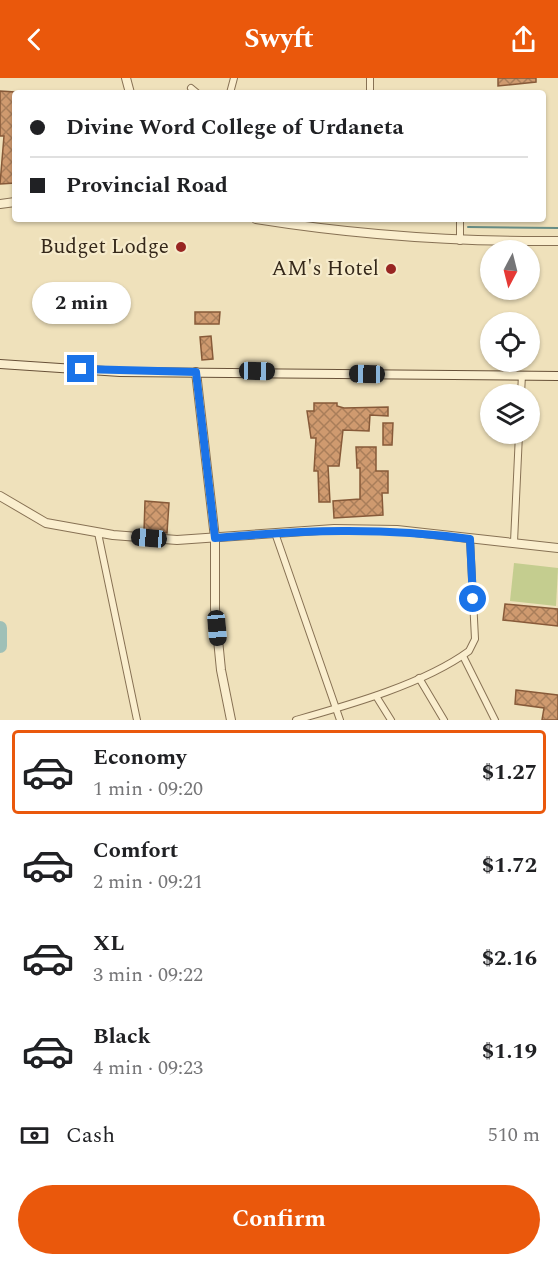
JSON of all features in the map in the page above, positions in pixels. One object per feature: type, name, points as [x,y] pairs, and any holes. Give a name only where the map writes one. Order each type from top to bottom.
[{"type":"main road","points":[[0,364],[120,372],[558,376]]},
{"type":"street","points":[[277,222],[354,233],[460,241],[558,241]]},
{"type":"street","points":[[460,222],[460,241]]},
{"type":"street","points":[[196,372],[215,538],[215,609],[221,670],[231,720]]},
{"type":"street","points":[[522,375],[522,384]]},
{"type":"street","points":[[514,542],[519,444]]},
{"type":"street","points":[[0,496],[46,523],[168,540],[334,529],[398,530],[558,548]]},
{"type":"street","points":[[98,532],[137,720]]},
{"type":"street","points":[[275,533],[340,720]]},
{"type":"street","points":[[296,720],[376,696],[464,656],[474,646],[470,539]]},
{"type":"street","points":[[464,656],[495,720]]},
{"type":"street","points":[[419,678],[444,720]]},
{"type":"street","points":[[376,696],[390,720]]},
{"type":"green space","points":[[514,563],[558,568],[556,606],[510,601]]},
{"type":"building","points":[[498,78],[536,78],[536,82],[498,86]]},
{"type":"building","points":[[0,91],[12,92],[12,183],[0,184],[4,136],[0,136]]},
{"type":"building","points":[[195,312],[220,312],[219,324],[195,324]]},
{"type":"building","points":[[211,336],[213,359],[202,360],[200,337]]},
{"type":"building","points":[[314,403],[337,403],[337,406],[344,408],[388,407],[388,416],[370,415],[369,431],[343,430],[339,466],[328,466],[330,502],[319,502],[318,471],[314,471],[316,438],[311,438],[307,411],[314,411]]},
{"type":"building","points":[[383,423],[393,423],[392,445],[383,445]]},
{"type":"building","points":[[356,447],[376,447],[376,471],[388,471],[388,493],[382,493],[383,515],[334,518],[333,501],[360,499],[360,468],[357,468]]},
{"type":"building","points":[[145,501],[169,503],[167,533],[144,531]]},
{"type":"building","points":[[505,604],[558,609],[558,626],[503,620]]},
{"type":"building","points":[[516,690],[558,695],[558,720],[542,720],[544,708],[515,704]]},
{"type":"waterway","points":[[468,227],[558,228]]},
{"type":"waterway","points":[[0,628],[0,646]]},
{"type":"place","name":"Budget Lodge","points":[[181,247]]},
{"type":"place","name":"AM's Hotel","points":[[391,269]]},
{"type":"route","points":[[81,369],[120,372],[196,372],[215,538],[334,529],[398,530],[470,539],[473,599]]}]
